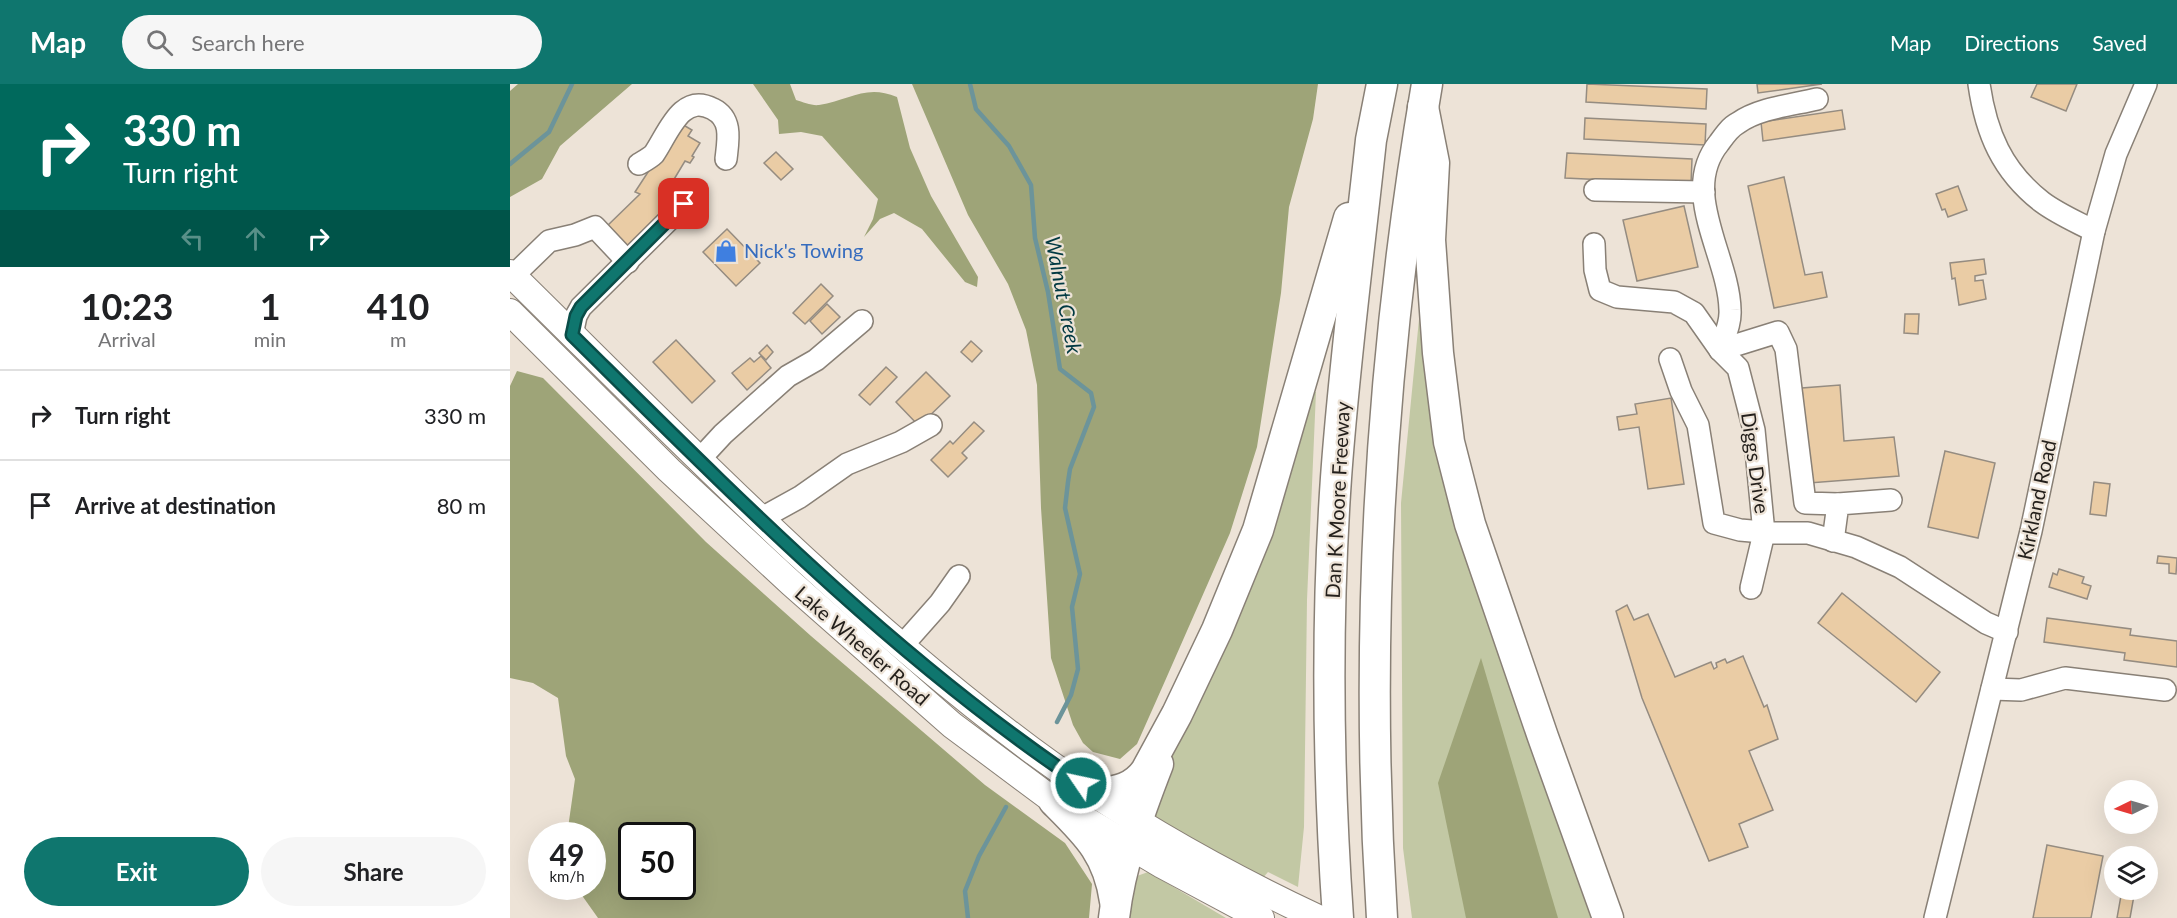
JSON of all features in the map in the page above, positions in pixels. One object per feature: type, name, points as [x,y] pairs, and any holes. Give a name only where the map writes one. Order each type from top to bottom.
[{"type":"highway","name":"Dan K Moore Freeway","points":[[1338,918],[1333,842],[1330,665],[1336,478],[1371,140],[1382,84]]},
{"type":"highway","points":[[1382,918],[1375,716],[1380,511],[1397,294],[1425,95]]},
{"type":"highway","points":[[1425,95],[1434,163],[1430,240],[1438,353],[1449,442],[1470,524],[1608,918]]},
{"type":"highway","points":[[1097,794],[1123,790],[1139,780],[1177,714],[1217,630],[1258,530],[1371,140]]},
{"type":"highway","points":[[1115,913],[1134,833],[1177,714]]},
{"type":"highway","points":[[1054,801],[1087,834],[1101,852],[1109,871],[1115,913]]},
{"type":"main road","name":"Lake Wheeler Road","points":[[511,278],[760,519],[902,646],[1032,750],[1097,794],[1134,833]]},
{"type":"main road","name":"Lake Wheeler Road","points":[[510,312],[669,470],[791,583],[952,725],[1054,801],[1134,833],[1256,906],[1318,918]]},
{"type":"street","points":[[1979,84],[1983,113],[1997,150],[2012,174],[2043,202],[2094,231]]},
{"type":"street","name":"Kirkland Road","points":[[1935,918],[2031,531],[2094,231],[2116,154],[2146,84]]},
{"type":"street","points":[[1720,350],[1730,322],[1729,294],[1704,192],[1707,164],[1712,151],[1737,123],[1757,114],[1817,99]]},
{"type":"street","points":[[639,164],[652,156],[679,114],[694,105],[712,108],[726,123],[729,131],[726,159]]},
{"type":"street","points":[[1594,190],[1704,192]]},
{"type":"street","points":[[572,335],[576,316],[581,307],[684,204]]},
{"type":"street","points":[[511,278],[549,241],[575,235],[594,227],[628,262]]},
{"type":"street","name":"Diggs Drive","points":[[1594,244],[1595,270],[1600,290],[1617,297],[1674,302],[1694,313],[1720,350],[1738,368],[1754,430],[1764,532],[1808,533],[1856,548],[1900,567],[1986,623],[2007,632]]},
{"type":"street","points":[[699,460],[723,434],[788,375],[816,360],[862,321]]},
{"type":"street","points":[[1720,350],[1778,332],[1786,349],[1805,503],[1838,504],[1891,500]]},
{"type":"street","points":[[1670,359],[1681,391],[1698,425],[1714,523],[1740,530],[1764,532],[1751,588]]},
{"type":"street","points":[[760,519],[800,497],[848,464],[901,442],[931,425]]},
{"type":"street","points":[[1833,541],[1838,504]]},
{"type":"street","points":[[902,646],[940,603],[959,576]]},
{"type":"street","points":[[1992,689],[2022,690],[2066,678],[2165,690]]},
{"type":"green space","points":[[518,84],[632,84],[560,146],[542,179],[510,197],[510,91]]},
{"type":"green space","points":[[753,84],[790,84],[796,100],[813,105],[830,103],[867,92],[886,93],[897,97],[910,148],[931,196],[978,277],[977,287],[965,282],[922,229],[894,213],[880,219],[864,237],[873,219],[878,199],[822,136],[801,132],[779,134],[778,120]]},
{"type":"green space","points":[[912,84],[1318,84],[1313,119],[1289,207],[1281,293],[1257,447],[1230,533],[1137,744],[1120,759],[1093,752],[1083,743],[1073,725],[1051,658],[1041,508],[1037,385],[1026,330],[1008,284],[968,215]]},
{"type":"green space","points":[[1420,309],[1425,310],[1433,379],[1597,918],[1412,918],[1403,848],[1401,503]]},
{"type":"green space","points":[[517,371],[543,378],[706,542],[811,636],[985,785],[1065,843],[1092,884],[1089,918],[598,918],[585,900],[606,900],[606,822],[569,822],[575,779],[566,756],[558,698],[533,683],[510,678],[510,386]]},
{"type":"green space","points":[[1311,392],[1316,392],[1307,600],[1304,827],[1298,887],[1268,872],[1262,879],[1154,817],[1162,775],[1214,668]]},
{"type":"green space","points":[[1481,658],[1558,918],[1466,918],[1438,783]]},
{"type":"green space","points":[[1148,872],[1226,918],[1122,918],[1129,879]]},
{"type":"building","points":[[1587,84],[1707,89],[1706,109],[1586,102]]},
{"type":"building","points":[[1757,84],[1822,84],[1758,93]]},
{"type":"building","points":[[2037,84],[2077,84],[2066,111],[2031,97]]},
{"type":"building","points":[[1842,110],[1845,129],[1763,141],[1761,122]]},
{"type":"building","points":[[1585,118],[1706,124],[1705,145],[1584,139]]},
{"type":"building","points":[[680,123],[692,130],[688,136],[700,143],[690,163],[685,161],[670,186],[672,188],[661,206],[668,209],[627,250],[605,228],[640,194],[635,192]]},
{"type":"building","points":[[776,152],[793,169],[781,180],[764,163]]},
{"type":"building","points":[[1567,153],[1692,159],[1691,184],[1565,178]]},
{"type":"building","points":[[1784,177],[1805,275],[1822,272],[1827,297],[1774,308],[1748,186]]},
{"type":"building","points":[[1958,186],[1967,210],[1948,217],[1945,209],[1942,210],[1936,194]]},
{"type":"building","points":[[1684,206],[1698,267],[1637,281],[1623,220]]},
{"type":"building","points":[[727,229],[760,263],[736,286],[703,252]]},
{"type":"building","points":[[1984,259],[1986,274],[1975,276],[1975,281],[1983,280],[1986,299],[1959,305],[1950,263]]},
{"type":"building","points":[[821,284],[833,296],[805,324],[793,313]]},
{"type":"building","points":[[827,304],[840,317],[822,334],[810,321]]},
{"type":"building","points":[[1905,314],[1919,314],[1918,334],[1904,333]]},
{"type":"building","points":[[676,340],[715,381],[692,403],[653,362]]},
{"type":"building","points":[[971,341],[982,351],[972,362],[961,352]]},
{"type":"building","points":[[767,345],[773,352],[766,360],[759,353]]},
{"type":"building","points":[[761,356],[771,368],[747,390],[732,373],[750,358],[754,362]]},
{"type":"building","points":[[886,367],[897,377],[870,405],[859,395]]},
{"type":"building","points":[[926,372],[950,396],[919,426],[896,402]]},
{"type":"building","points":[[1840,385],[1844,441],[1894,437],[1899,476],[1809,483],[1802,388]]},
{"type":"building","points":[[1671,398],[1684,484],[1648,489],[1639,427],[1619,430],[1617,417],[1637,414],[1635,404]]},
{"type":"building","points":[[974,422],[984,431],[962,453],[967,458],[948,477],[931,460],[950,441],[953,444]]},
{"type":"building","points":[[1945,451],[1995,463],[1978,538],[1928,527]]},
{"type":"building","points":[[2094,482],[2110,484],[2106,516],[2090,514]]},
{"type":"building","points":[[2158,556],[2177,558],[2176,574],[2169,573],[2169,564],[2157,563]]},
{"type":"building","points":[[2059,569],[2084,577],[2082,583],[2091,586],[2087,599],[2049,587],[2053,573],[2057,575]]},
{"type":"building","points":[[1842,593],[1940,672],[1916,702],[1818,623]]},
{"type":"building","points":[[1627,605],[1634,620],[1648,614],[1675,677],[1711,662],[1714,669],[1717,667],[1716,663],[1725,659],[1727,663],[1743,656],[1764,707],[1767,705],[1778,739],[1749,751],[1773,810],[1739,824],[1748,847],[1709,861],[1642,698],[1616,611]]},
{"type":"building","points":[[2047,618],[2131,629],[2130,635],[2177,641],[2177,667],[2124,660],[2125,653],[2044,642]]},
{"type":"building","points":[[2047,845],[2103,856],[2091,918],[2033,918]]},
{"type":"building","points":[[2120,900],[2133,900],[2130,918],[2117,918]]},
{"type":"waterway","points":[[510,164],[549,132],[572,84]]},
{"type":"waterway","name":"Walnut Creek","points":[[970,84],[976,109],[1009,146],[1031,185],[1035,238],[1048,292],[1060,369],[1091,393],[1094,407],[1070,469],[1068,482],[1065,508],[1080,574],[1072,607],[1078,669],[1071,695],[1057,722]]},
{"type":"waterway","name":"Walnut Creek","points":[[968,918],[965,891],[979,856],[1006,807]]},
{"type":"place","name":"Nick's Towing","points":[[726,251]]},
{"type":"route","points":[[684,204],[581,307],[576,316],[572,335],[760,519],[889,637],[1032,750],[1081,783]]}]
